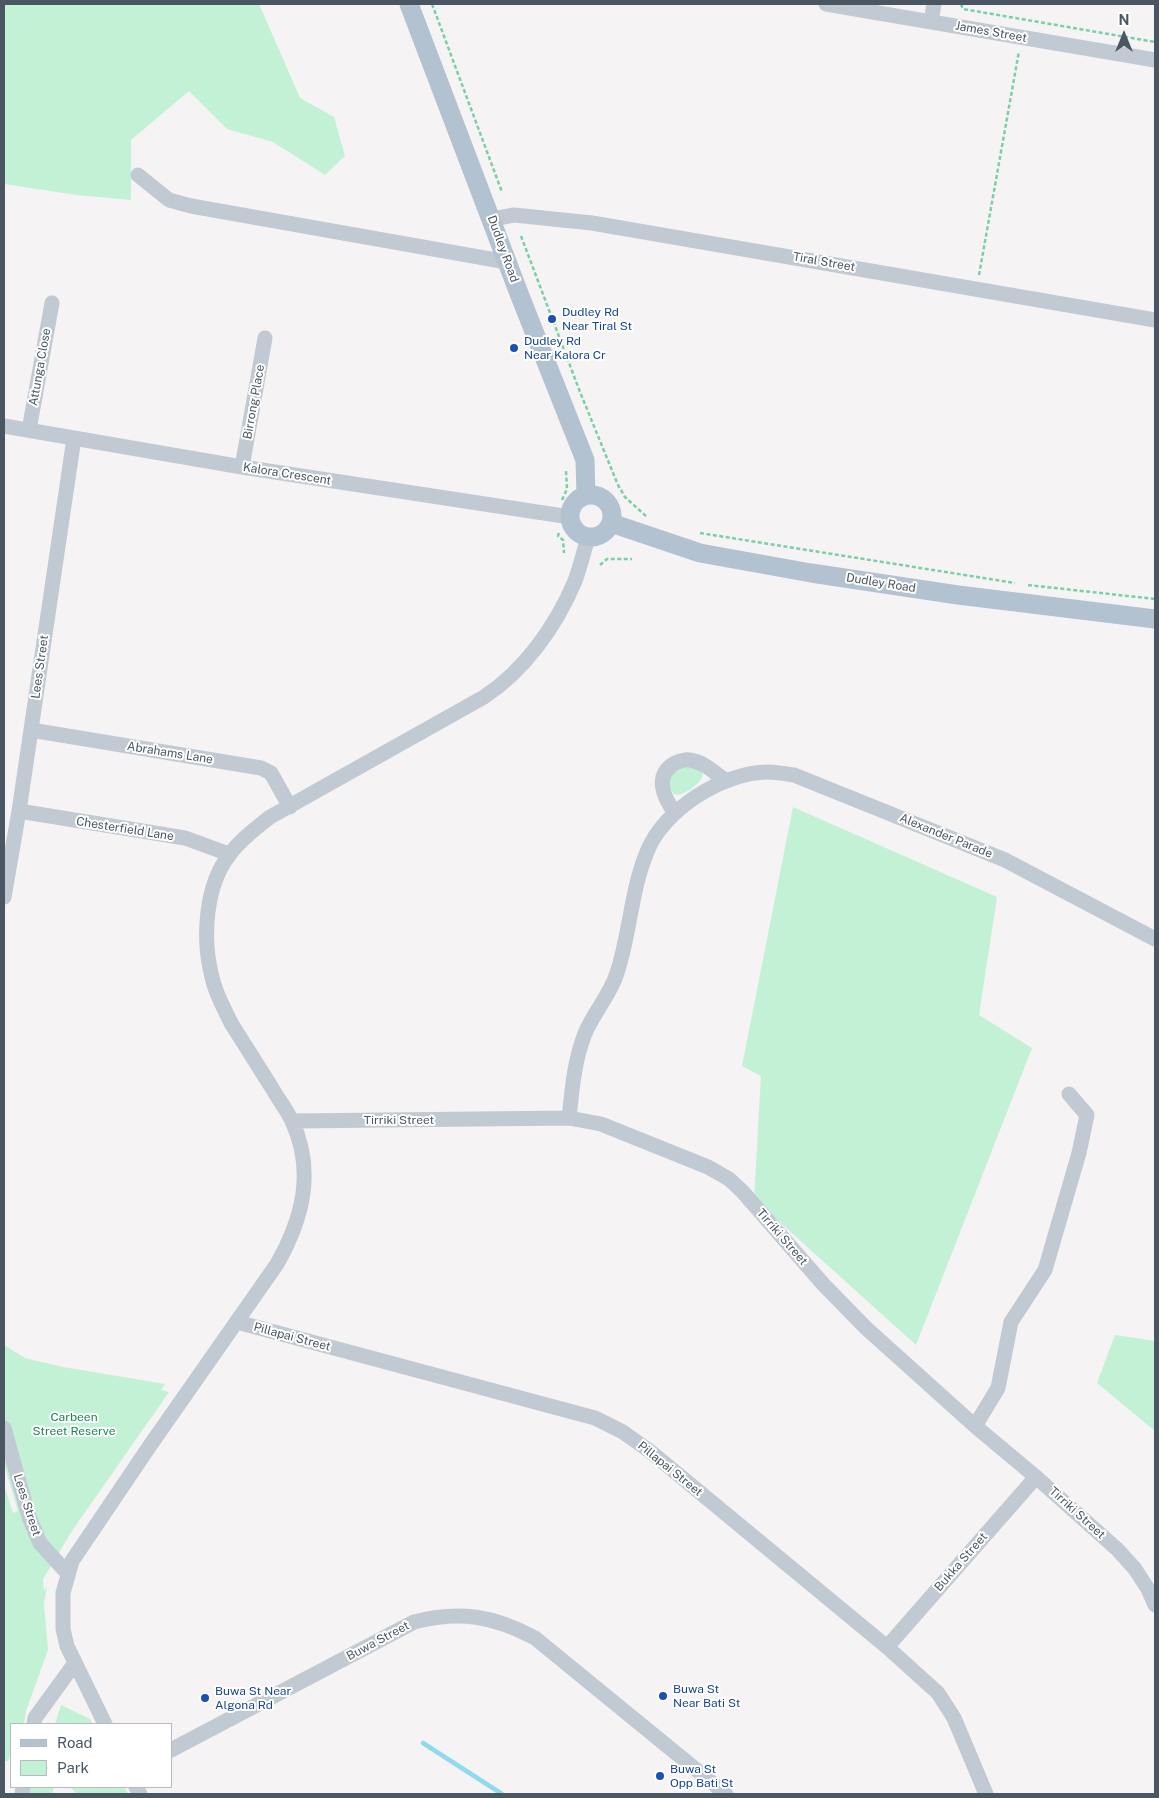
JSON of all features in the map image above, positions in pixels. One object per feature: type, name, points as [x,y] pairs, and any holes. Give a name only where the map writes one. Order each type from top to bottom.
[{"type":"main road","name":"Dudley Road","points":[[409,4],[507,262],[586,460],[586,496]]},
{"type":"main road","points":[[594,495],[601,497],[609,504],[613,517],[612,523],[603,534],[597,537],[581,535],[575,530],[566,509],[571,509],[575,502],[586,496],[594,495]]},
{"type":"main road","name":"Dudley Road","points":[[612,523],[700,553],[811,573],[958,595],[1155,619]]},
{"type":"street","name":"James Street","points":[[826,4],[1155,60]]},
{"type":"street","points":[[931,22],[934,4]]},
{"type":"street","points":[[138,175],[169,200],[191,206],[507,262]]},
{"type":"street","name":"Tiral Street","points":[[492,219],[514,215],[592,222],[1155,320]]},
{"type":"street","name":"Attunga Close","points":[[29,430],[52,303]]},
{"type":"street","name":"Birrong Place","points":[[242,467],[265,338]]},
{"type":"street","name":"Kalora Crescent","points":[[4,426],[242,467],[566,509]]},
{"type":"street","name":"Lees Street","points":[[4,897],[19,812],[74,438]]},
{"type":"street","points":[[105,1723],[67,1646],[63,1629],[63,1593],[72,1561],[237,1322],[286,1247],[294,1231],[299,1213],[305,1177],[303,1158],[292,1120],[231,1023],[222,1006],[212,977],[207,946],[207,922],[210,897],[218,875],[229,854],[270,818],[484,697],[512,675],[542,639],[561,610],[575,580],[588,537]]},
{"type":"street","name":"Abrahams Lane","points":[[31,730],[261,768],[271,773],[290,807]]},
{"type":"street","points":[[675,813],[663,792],[664,776],[672,765],[688,759],[695,761],[726,781]]},
{"type":"street","name":"Alexander Parade","points":[[569,1118],[574,1075],[584,1036],[594,1015],[611,990],[616,976],[644,858],[658,832],[675,813],[698,795],[726,781],[742,776],[768,772],[794,776],[1005,860],[1155,939]]},
{"type":"street","name":"Chesterfield Lane","points":[[19,812],[184,838],[229,854]]},
{"type":"street","points":[[975,1426],[998,1388],[1011,1322],[1045,1270],[1079,1153],[1087,1115],[1069,1094]]},
{"type":"street","name":"Tirriki Street","points":[[292,1120],[569,1118],[601,1124],[708,1167],[729,1179],[742,1191],[823,1284],[866,1328],[1118,1550],[1135,1569],[1148,1589],[1155,1605]]},
{"type":"street","name":"Pillapai Street","points":[[237,1322],[595,1418],[623,1432],[651,1452],[887,1647],[938,1693],[954,1718],[986,1794]]},
{"type":"street","name":"Lees Street","points":[[4,1428],[29,1517],[40,1543],[68,1574]]},
{"type":"street","name":"Bukka Street","points":[[887,1647],[1036,1477]]},
{"type":"street","name":"Buwa Street","points":[[172,1749],[414,1622],[435,1616],[461,1615],[490,1619],[518,1629],[535,1638],[726,1794]]},
{"type":"street","points":[[34,1723],[35,1718],[75,1663]]},
{"type":"path","points":[[432,4],[502,192]]},
{"type":"path","points":[[960,4],[963,9],[1155,42]]},
{"type":"path","points":[[977,289],[1022,38]]},
{"type":"path","points":[[521,236],[580,392],[618,485],[625,497],[647,517],[655,520]]},
{"type":"path","points":[[566,471],[566,509]]},
{"type":"path","points":[[559,532],[558,536],[563,540],[565,546],[564,552]]},
{"type":"path","points":[[698,533],[1018,584]]},
{"type":"path","points":[[600,565],[607,559],[632,559]]},
{"type":"path","points":[[1028,585],[1155,599]]},
{"type":"green space","points":[[4,4],[259,4],[300,98],[334,117],[345,156],[325,175],[273,142],[227,129],[189,91],[131,140],[131,200],[77,195],[4,184]]},
{"type":"green space","points":[[686,766],[701,770],[703,775],[692,788],[679,795],[675,795],[671,790],[670,778],[676,771]]},
{"type":"green space","points":[[793,807],[997,897],[979,1015],[1032,1048],[916,1345],[754,1199],[761,1076],[742,1066]]},
{"type":"green space","points":[[1115,1335],[1155,1341],[1155,1431],[1097,1383]]},
{"type":"green space","name":"Carbeen Street Reserve","points":[[4,1345],[25,1358],[63,1367],[165,1384],[161,1390],[169,1392],[72,1531],[43,1579],[44,1591],[47,1586],[44,1604],[48,1650],[26,1711],[24,1723],[10,1723],[10,1755],[8,1761],[4,1761],[4,1485],[13,1513],[18,1511],[4,1464]]},
{"type":"green space","points":[[61,1705],[90,1719],[92,1723],[55,1723]]},
{"type":"green space","points":[[28,1788],[54,1788],[52,1794],[28,1794]]},
{"type":"green space","points":[[71,1788],[125,1788],[128,1794],[77,1794]]},
{"type":"waterway","points":[[423,1743],[502,1794]]},
{"type":"place","name":"Dudley Rd Near Tiral St","points":[[552,319]]},
{"type":"place","name":"Dudley Rd Near Kalora Cr","points":[[514,348]]},
{"type":"place","name":"Buwa St Near Bati St","points":[[663,1696]]},
{"type":"place","name":"Buwa St Near Algona Rd","points":[[205,1698]]},
{"type":"place","name":"Buwa St Opp Bati St","points":[[660,1776]]}]
